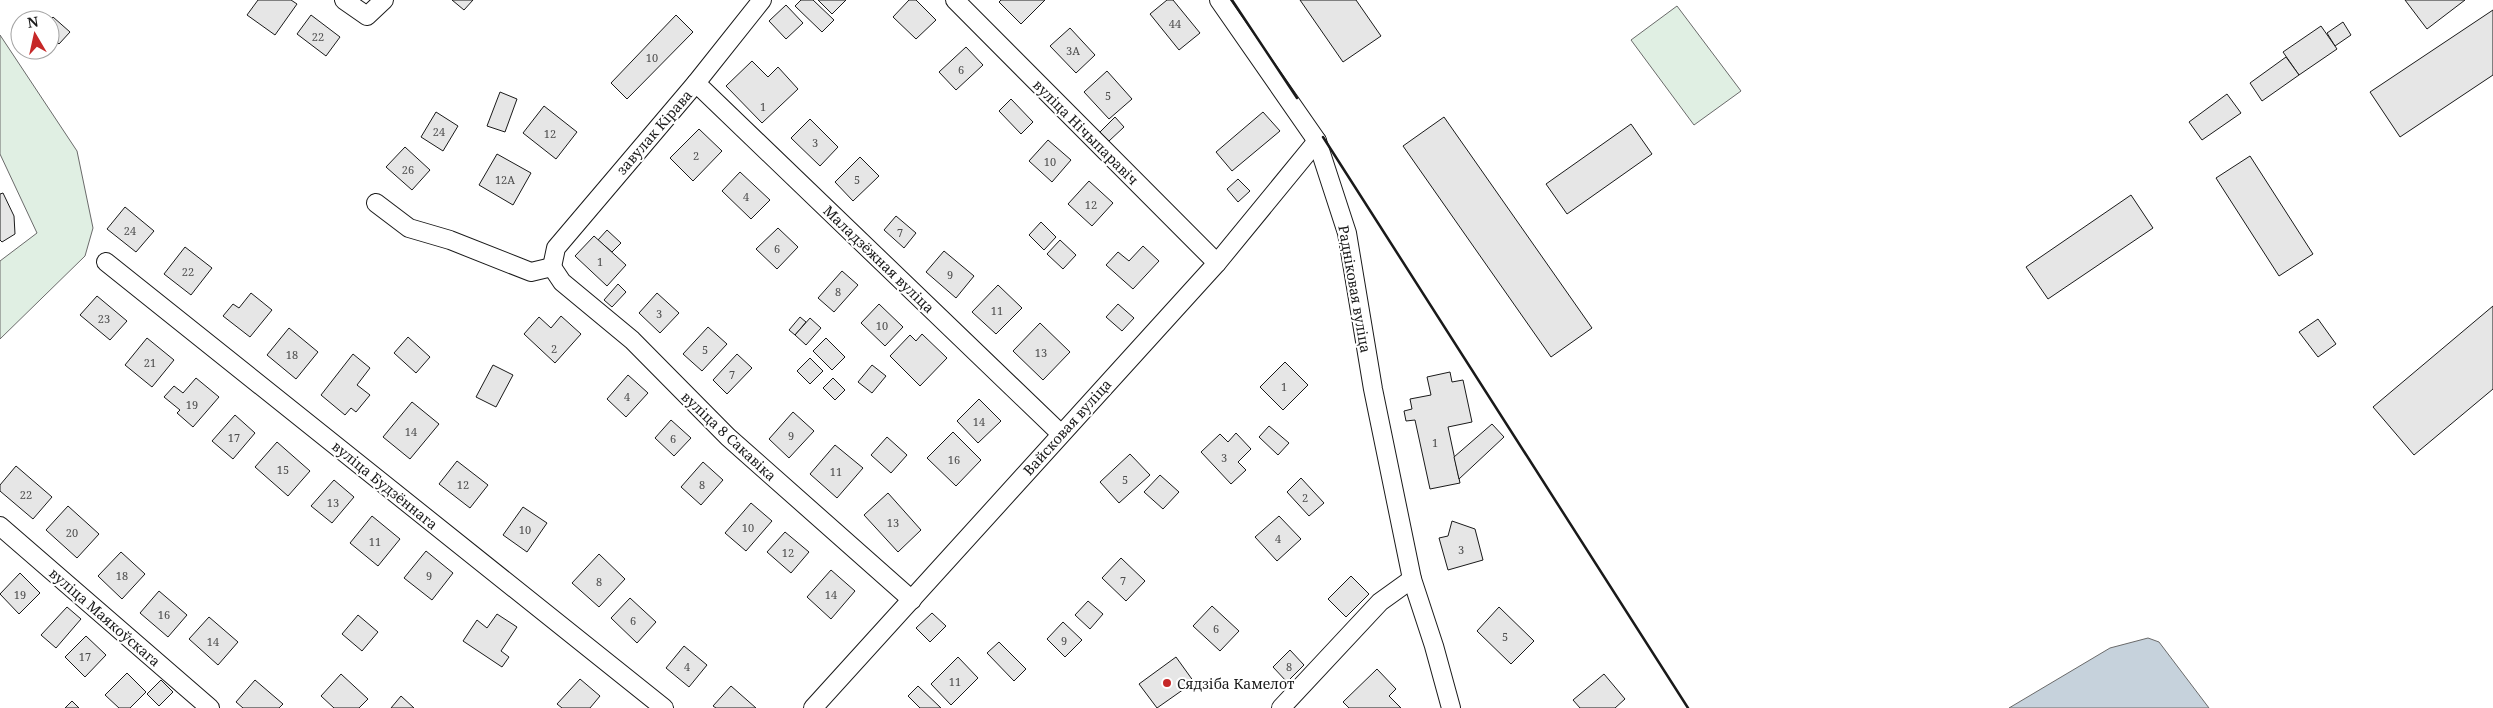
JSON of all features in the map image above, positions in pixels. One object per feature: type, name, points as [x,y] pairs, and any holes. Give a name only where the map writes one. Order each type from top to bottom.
[{"type":"street","points":[[344,0],[367,16],[384,0]]},
{"type":"street","name":"завулак Кірава","points":[[552,267],[556,248],[696,83],[762,0]]},
{"type":"street","name":"вуліца Нічыпаравіч","points":[[955,0],[1217,263]]},
{"type":"street","name":"Радніковая вуліца","points":[[1219,0],[1317,142],[1347,233],[1373,389],[1412,579],[1434,646],[1451,708]]},
{"type":"street","name":"Маладзёжная вуліца","points":[[696,83],[1061,434]]},
{"type":"street","name":"Вайсковая вуліца","points":[[813,708],[1217,263],[1317,142]]},
{"type":"street","points":[[376,203],[409,228],[450,240],[530,272],[552,267]]},
{"type":"street","name":"вуліца Будзённага","points":[[106,262],[664,708]]},
{"type":"street","name":"вуліца 8 Сакавіка","points":[[552,267],[562,282],[632,340],[728,437],[912,600]]},
{"type":"street","name":"вуліца Маякоўскага","points":[[0,526],[210,708]]},
{"type":"street","points":[[1281,708],[1380,602],[1412,579]]},
{"type":"green space","points":[[1677,6],[1741,91],[1694,125],[1631,40]]},
{"type":"green space","points":[[0,35],[10,50],[10,60],[17,60],[77,151],[93,228],[85,256],[0,339],[0,261],[37,233],[0,154]]},
{"type":"shaded area","points":[[2148,638],[2159,642],[2209,708],[2009,708],[2110,648]]},
{"type":"building","points":[[258,0],[291,0],[297,4],[275,35],[247,15]]},
{"type":"building","points":[[452,0],[473,0],[464,10]]},
{"type":"building","points":[[801,0],[813,0],[834,20],[822,32],[795,6]]},
{"type":"building","points":[[818,0],[846,0],[832,14]]},
{"type":"building","points":[[909,0],[916,0],[936,20],[916,39],[893,17]]},
{"type":"building","points":[[1001,0],[1045,0],[1021,24],[999,2]]},
{"type":"building","points":[[1167,0],[1173,0],[1200,33],[1179,50],[1150,14]]},
{"type":"building","points":[[1300,0],[1356,0],[1381,36],[1343,62]]},
{"type":"building","points":[[2405,0],[2465,0],[2427,29]]},
{"type":"building","points":[[786,5],[803,23],[786,39],[769,21]]},
{"type":"building","points":[[2493,10],[2493,75],[2400,137],[2370,92]]},
{"type":"building","points":[[311,15],[340,37],[326,56],[297,34]]},
{"type":"building","points":[[676,15],[693,32],[627,99],[611,83]]},
{"type":"building","points":[[2343,22],[2351,35],[2335,46],[2327,33]]},
{"type":"building","points":[[60,23],[70,32],[60,43]]},
{"type":"building","points":[[2321,26],[2337,49],[2299,75],[2283,52]]},
{"type":"building","points":[[1070,28],[1095,55],[1076,73],[1050,46]]},
{"type":"building","points":[[966,47],[983,65],[956,90],[939,72]]},
{"type":"building","points":[[2286,57],[2299,75],[2262,101],[2250,83]]},
{"type":"building","points":[[752,61],[768,77],[778,67],[798,89],[762,123],[726,86]]},
{"type":"building","points":[[1107,71],[1132,99],[1109,119],[1084,92]]},
{"type":"building","points":[[500,92],[517,99],[505,132],[487,126]]},
{"type":"building","points":[[2227,94],[2241,113],[2202,140],[2189,122]]},
{"type":"building","points":[[1011,99],[1033,122],[1021,134],[999,111]]},
{"type":"building","points":[[544,106],[577,132],[556,159],[523,133]]},
{"type":"building","points":[[436,112],[458,126],[443,151],[421,137]]},
{"type":"building","points":[[1263,112],[1280,131],[1232,171],[1216,152]]},
{"type":"building","points":[[1115,117],[1124,127],[1109,141],[1100,132]]},
{"type":"building","points":[[1444,117],[1592,328],[1551,357],[1403,146]]},
{"type":"building","points":[[810,119],[838,147],[820,166],[791,138]]},
{"type":"building","points":[[1631,124],[1652,154],[1567,214],[1546,184]]},
{"type":"building","points":[[699,129],[722,151],[693,181],[670,158]]},
{"type":"building","points":[[1048,140],[1071,160],[1052,182],[1029,161]]},
{"type":"building","points":[[405,147],[430,170],[412,190],[386,167]]},
{"type":"building","points":[[497,154],[531,173],[513,205],[479,185]]},
{"type":"building","points":[[2250,156],[2313,254],[2279,276],[2216,178]]},
{"type":"building","points":[[860,157],[879,176],[853,201],[835,182]]},
{"type":"building","points":[[740,172],[770,200],[751,219],[722,191]]},
{"type":"building","points":[[1238,179],[1250,191],[1238,202],[1227,189]]},
{"type":"building","points":[[1089,181],[1113,203],[1092,226],[1068,204]]},
{"type":"building","points":[[3,193],[14,216],[15,234],[2,242],[0,240],[0,194]]},
{"type":"building","points":[[2131,195],[2153,228],[2048,299],[2026,267]]},
{"type":"building","points":[[125,207],[154,231],[136,252],[107,229]]},
{"type":"building","points":[[896,216],[916,233],[904,248],[884,230]]},
{"type":"building","points":[[1041,222],[1056,237],[1044,250],[1029,235]]},
{"type":"building","points":[[778,228],[798,247],[777,269],[756,249]]},
{"type":"building","points":[[607,230],[621,243],[612,252],[598,240]]},
{"type":"building","points":[[594,236],[626,265],[607,286],[575,256]]},
{"type":"building","points":[[1060,240],[1076,255],[1063,269],[1047,254]]},
{"type":"building","points":[[1143,246],[1159,261],[1133,289],[1106,265],[1118,252],[1129,261]]},
{"type":"building","points":[[185,247],[212,268],[191,295],[164,274]]},
{"type":"building","points":[[944,251],[974,276],[956,298],[926,272]]},
{"type":"building","points":[[842,271],[858,285],[834,312],[818,298]]},
{"type":"building","points":[[618,284],[626,292],[612,307],[604,300]]},
{"type":"building","points":[[998,285],[1022,308],[996,334],[972,312]]},
{"type":"building","points":[[251,293],[272,310],[250,337],[223,316],[233,304],[239,308]]},
{"type":"building","points":[[657,293],[679,313],[660,333],[639,313]]},
{"type":"building","points":[[97,296],[127,321],[110,340],[80,315]]},
{"type":"building","points":[[879,304],[903,327],[885,346],[861,323]]},
{"type":"building","points":[[1118,304],[1134,318],[1122,331],[1106,317]]},
{"type":"building","points":[[2493,306],[2493,389],[2414,455],[2373,407]]},
{"type":"building","points":[[561,316],[581,334],[555,363],[524,334],[539,317],[551,328]]},
{"type":"building","points":[[800,317],[806,322],[795,335],[789,330]]},
{"type":"building","points":[[810,318],[821,328],[806,345],[795,335]]},
{"type":"building","points":[[2318,319],[2336,344],[2318,357],[2299,332]]},
{"type":"building","points":[[1040,323],[1070,352],[1043,380],[1013,351]]},
{"type":"building","points":[[708,327],[727,344],[702,371],[683,354]]},
{"type":"building","points":[[289,328],[318,352],[296,379],[267,355]]},
{"type":"building","points":[[922,334],[947,358],[920,386],[890,356],[910,335],[916,341]]},
{"type":"building","points":[[408,337],[430,357],[416,373],[394,353]]},
{"type":"building","points":[[147,338],[174,360],[152,387],[125,365]]},
{"type":"building","points":[[826,338],[845,357],[832,370],[813,351]]},
{"type":"building","points":[[353,354],[370,368],[357,385],[370,395],[356,412],[351,408],[345,415],[321,395]]},
{"type":"building","points":[[737,354],[752,368],[727,394],[713,380]]},
{"type":"building","points":[[810,358],[823,371],[810,384],[797,371]]},
{"type":"building","points":[[1285,362],[1308,385],[1283,410],[1260,387]]},
{"type":"building","points":[[493,365],[513,375],[496,407],[476,397]]},
{"type":"building","points":[[872,365],[886,376],[872,393],[858,382]]},
{"type":"building","points":[[1450,372],[1452,382],[1463,380],[1472,422],[1448,427],[1460,483],[1430,489],[1415,420],[1406,421],[1404,411],[1412,409],[1410,399],[1431,395],[1427,377]]},
{"type":"building","points":[[628,375],[648,393],[626,417],[607,399]]},
{"type":"building","points":[[196,378],[219,397],[193,427],[177,413],[180,410],[164,397],[174,386],[183,393]]},
{"type":"building","points":[[833,378],[845,390],[835,400],[823,388]]},
{"type":"building","points":[[979,399],[1001,421],[978,443],[957,421]]},
{"type":"building","points":[[412,402],[439,424],[410,459],[383,437]]},
{"type":"building","points":[[793,412],[814,431],[789,458],[769,439]]},
{"type":"building","points":[[235,415],[255,433],[233,459],[212,441]]},
{"type":"building","points":[[671,420],[691,438],[674,456],[655,438]]},
{"type":"building","points":[[1492,424],[1504,437],[1459,479],[1454,457]]},
{"type":"building","points":[[1269,426],[1289,443],[1278,455],[1259,437]]},
{"type":"building","points":[[953,432],[981,460],[956,486],[927,458]]},
{"type":"building","points":[[1236,433],[1251,449],[1238,462],[1246,470],[1231,484],[1201,452],[1220,434],[1228,442]]},
{"type":"building","points":[[887,437],[907,455],[891,473],[871,455]]},
{"type":"building","points":[[277,442],[310,471],[288,496],[255,467]]},
{"type":"building","points":[[835,445],[863,468],[837,498],[810,474]]},
{"type":"building","points":[[1130,454],[1150,475],[1119,503],[1100,482]]},
{"type":"building","points":[[457,461],[488,485],[470,508],[439,484]]},
{"type":"building","points":[[703,462],[723,480],[701,505],[681,487]]},
{"type":"building","points":[[16,466],[52,497],[33,519],[0,491],[0,485]]},
{"type":"building","points":[[1160,475],[1179,492],[1163,509],[1144,492]]},
{"type":"building","points":[[1301,478],[1324,503],[1309,516],[1287,492]]},
{"type":"building","points":[[334,480],[354,497],[332,523],[311,506]]},
{"type":"building","points":[[888,493],[921,530],[898,552],[864,515]]},
{"type":"building","points":[[751,503],[772,521],[746,551],[725,533]]},
{"type":"building","points":[[68,506],[99,534],[77,558],[46,530]]},
{"type":"building","points":[[523,507],[547,523],[527,552],[503,535]]},
{"type":"building","points":[[372,516],[400,539],[378,566],[350,543]]},
{"type":"building","points":[[1279,516],[1301,539],[1277,561],[1255,537]]},
{"type":"building","points":[[1452,521],[1475,529],[1483,560],[1448,570],[1439,538],[1448,536]]},
{"type":"building","points":[[785,532],[809,552],[791,573],[767,552]]},
{"type":"building","points":[[426,551],[453,573],[432,600],[404,578]]},
{"type":"building","points":[[121,552],[145,574],[122,599],[98,576]]},
{"type":"building","points":[[599,554],[625,579],[599,607],[572,583]]},
{"type":"building","points":[[1121,558],[1145,581],[1126,601],[1102,578]]},
{"type":"building","points":[[831,570],[855,591],[831,619],[807,597]]},
{"type":"building","points":[[20,573],[40,593],[19,614],[0,594]]},
{"type":"building","points":[[1351,576],[1369,594],[1346,617],[1328,599]]},
{"type":"building","points":[[159,591],[187,615],[168,637],[140,613]]},
{"type":"building","points":[[630,598],[656,622],[637,643],[611,618]]},
{"type":"building","points":[[1088,601],[1103,614],[1090,629],[1075,615]]},
{"type":"building","points":[[1212,606],[1239,631],[1220,651],[1193,626]]},
{"type":"building","points":[[67,607],[81,619],[56,648],[41,635]]},
{"type":"building","points":[[1499,607],[1534,641],[1511,664],[1477,631]]},
{"type":"building","points":[[932,613],[946,626],[930,642],[916,628]]},
{"type":"building","points":[[497,614],[517,627],[501,651],[509,657],[502,667],[463,641],[477,620],[487,628]]},
{"type":"building","points":[[358,615],[378,632],[362,651],[342,634]]},
{"type":"building","points":[[209,617],[238,642],[218,665],[189,639]]},
{"type":"building","points":[[1063,622],[1082,640],[1065,657],[1047,639]]},
{"type":"building","points":[[86,636],[106,655],[85,677],[65,657]]},
{"type":"building","points":[[999,642],[1026,669],[1014,681],[987,653]]},
{"type":"building","points":[[684,646],[707,665],[689,687],[666,668]]},
{"type":"building","points":[[1290,650],[1304,665],[1287,682],[1273,667]]},
{"type":"building","points":[[958,657],[978,678],[951,705],[931,684]]},
{"type":"building","name":"Сядзіба Камелот","points":[[1176,657],[1194,682],[1157,708],[1139,684]]},
{"type":"building","points":[[1377,669],[1396,689],[1389,696],[1401,708],[1349,708],[1343,702]]},
{"type":"building","points":[[127,673],[146,692],[130,708],[119,708],[105,695]]},
{"type":"building","points":[[341,674],[368,699],[359,708],[334,708],[321,696]]},
{"type":"building","points":[[1604,674],[1625,699],[1615,708],[1580,708],[1573,700]]},
{"type":"building","points":[[580,679],[600,696],[590,708],[562,708],[557,704]]},
{"type":"building","points":[[161,680],[173,692],[159,706],[147,694]]},
{"type":"building","points":[[255,680],[283,704],[279,708],[243,708],[236,702]]},
{"type":"building","points":[[731,686],[756,708],[716,708],[713,706]]},
{"type":"building","points":[[918,686],[941,708],[920,708],[908,696]]},
{"type":"building","points":[[401,696],[414,708],[391,708]]},
{"type":"building","points":[[72,701],[79,708],[65,708]]},
{"type":"wall","points":[[1232,0],[1297,98]]},
{"type":"wall","points":[[1323,137],[1688,708]]},
{"type":"place","name":"Сядзіба Камелот","points":[[1167,683]]}]
